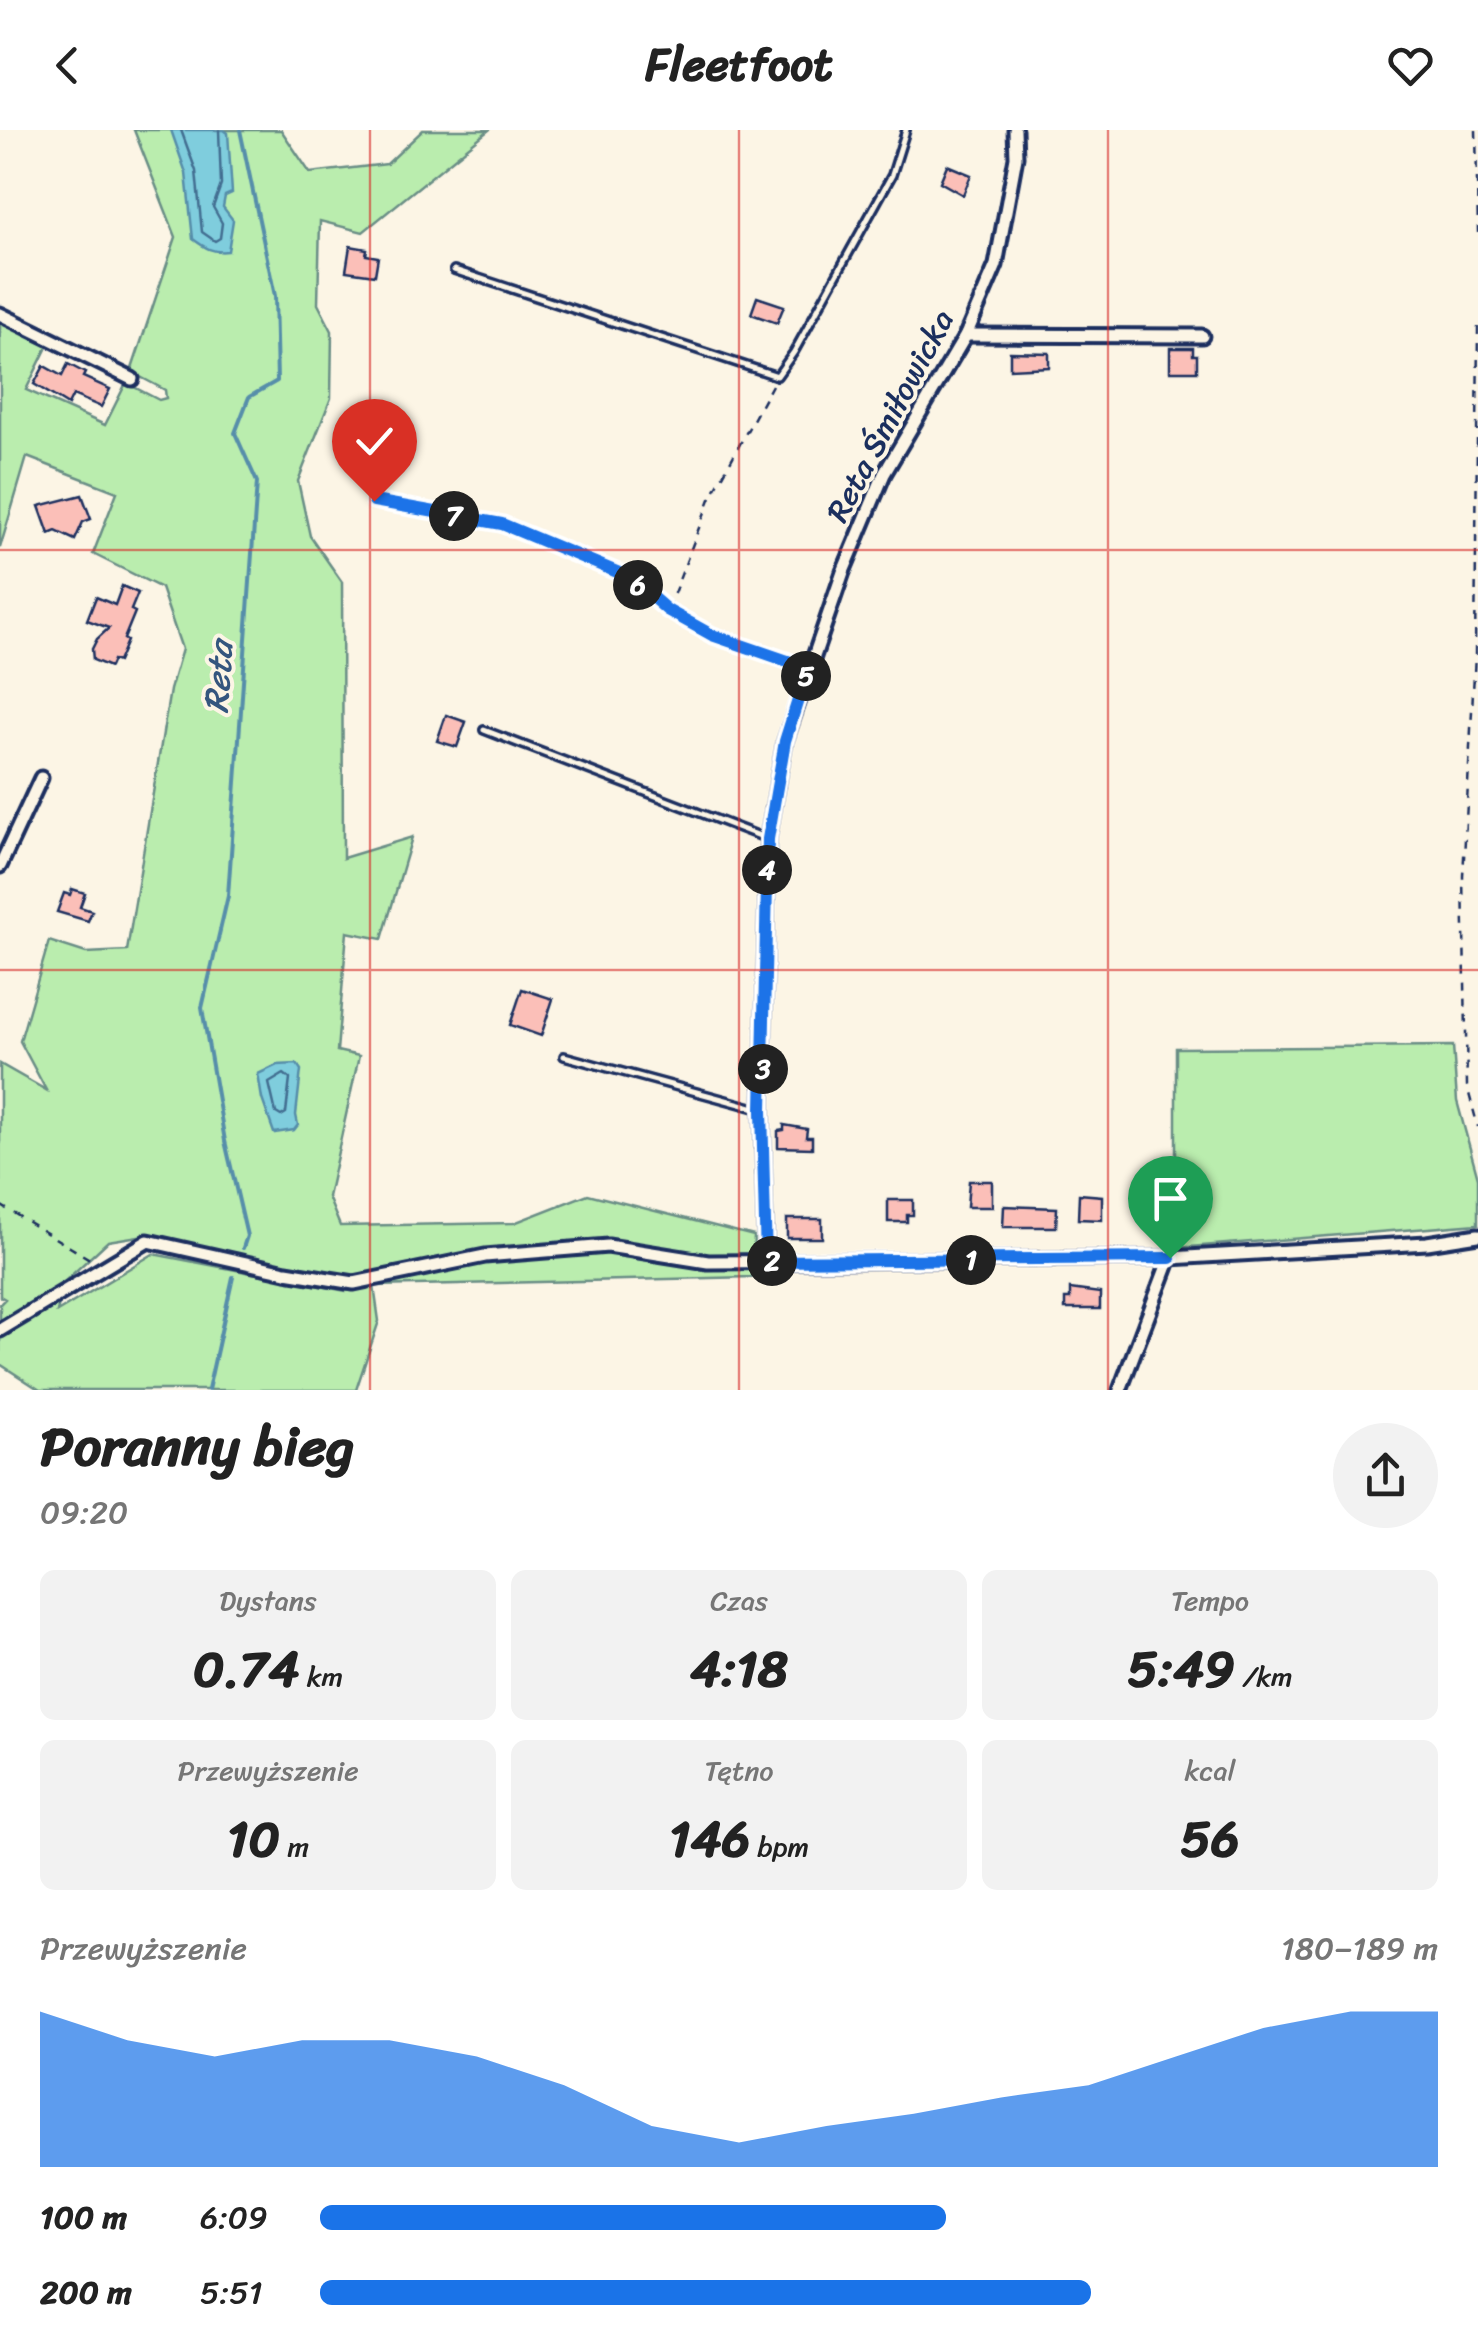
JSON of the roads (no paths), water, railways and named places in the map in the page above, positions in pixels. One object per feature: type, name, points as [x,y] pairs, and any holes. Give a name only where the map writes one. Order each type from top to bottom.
[{"type":"street","name":"Reta Śmiłowicka","points":[[766,1261],[762,1110],[768,839],[785,741],[843,572],[884,474],[966,336],[996,265],[1016,156],[1015,130]]},
{"type":"street","points":[[0,314],[132,379]]},
{"type":"street","points":[[966,336],[1202,336]]},
{"type":"street","points":[[0,866],[41,778]]},
{"type":"street","points":[[0,1330],[148,1240],[286,1272],[354,1283],[485,1256],[608,1246],[708,1262],[1170,1258],[1427,1243],[1478,1235]]},
{"type":"street","points":[[1120,1390],[1170,1258]]},
{"type":"lane","points":[[454,270],[777,376],[892,175],[906,130]]},
{"type":"lane","points":[[484,730],[768,839]]},
{"type":"lane","points":[[564,1056],[762,1110]]},
{"type":"water","points":[[171,130],[228,133],[232,193],[225,196],[223,207],[233,220],[228,251],[209,249],[193,239],[186,173]]},
{"type":"water","points":[[297,1064],[301,1070],[298,1125],[294,1130],[274,1133],[258,1074],[277,1065]]},
{"type":"waterway","name":"Reta","points":[[240,130],[275,296],[277,381],[249,397],[235,433],[257,482],[228,896],[202,1008],[225,1141],[247,1236],[243,1248]]},
{"type":"waterway","name":"Reta","points":[[208,1390],[233,1277]]}]
